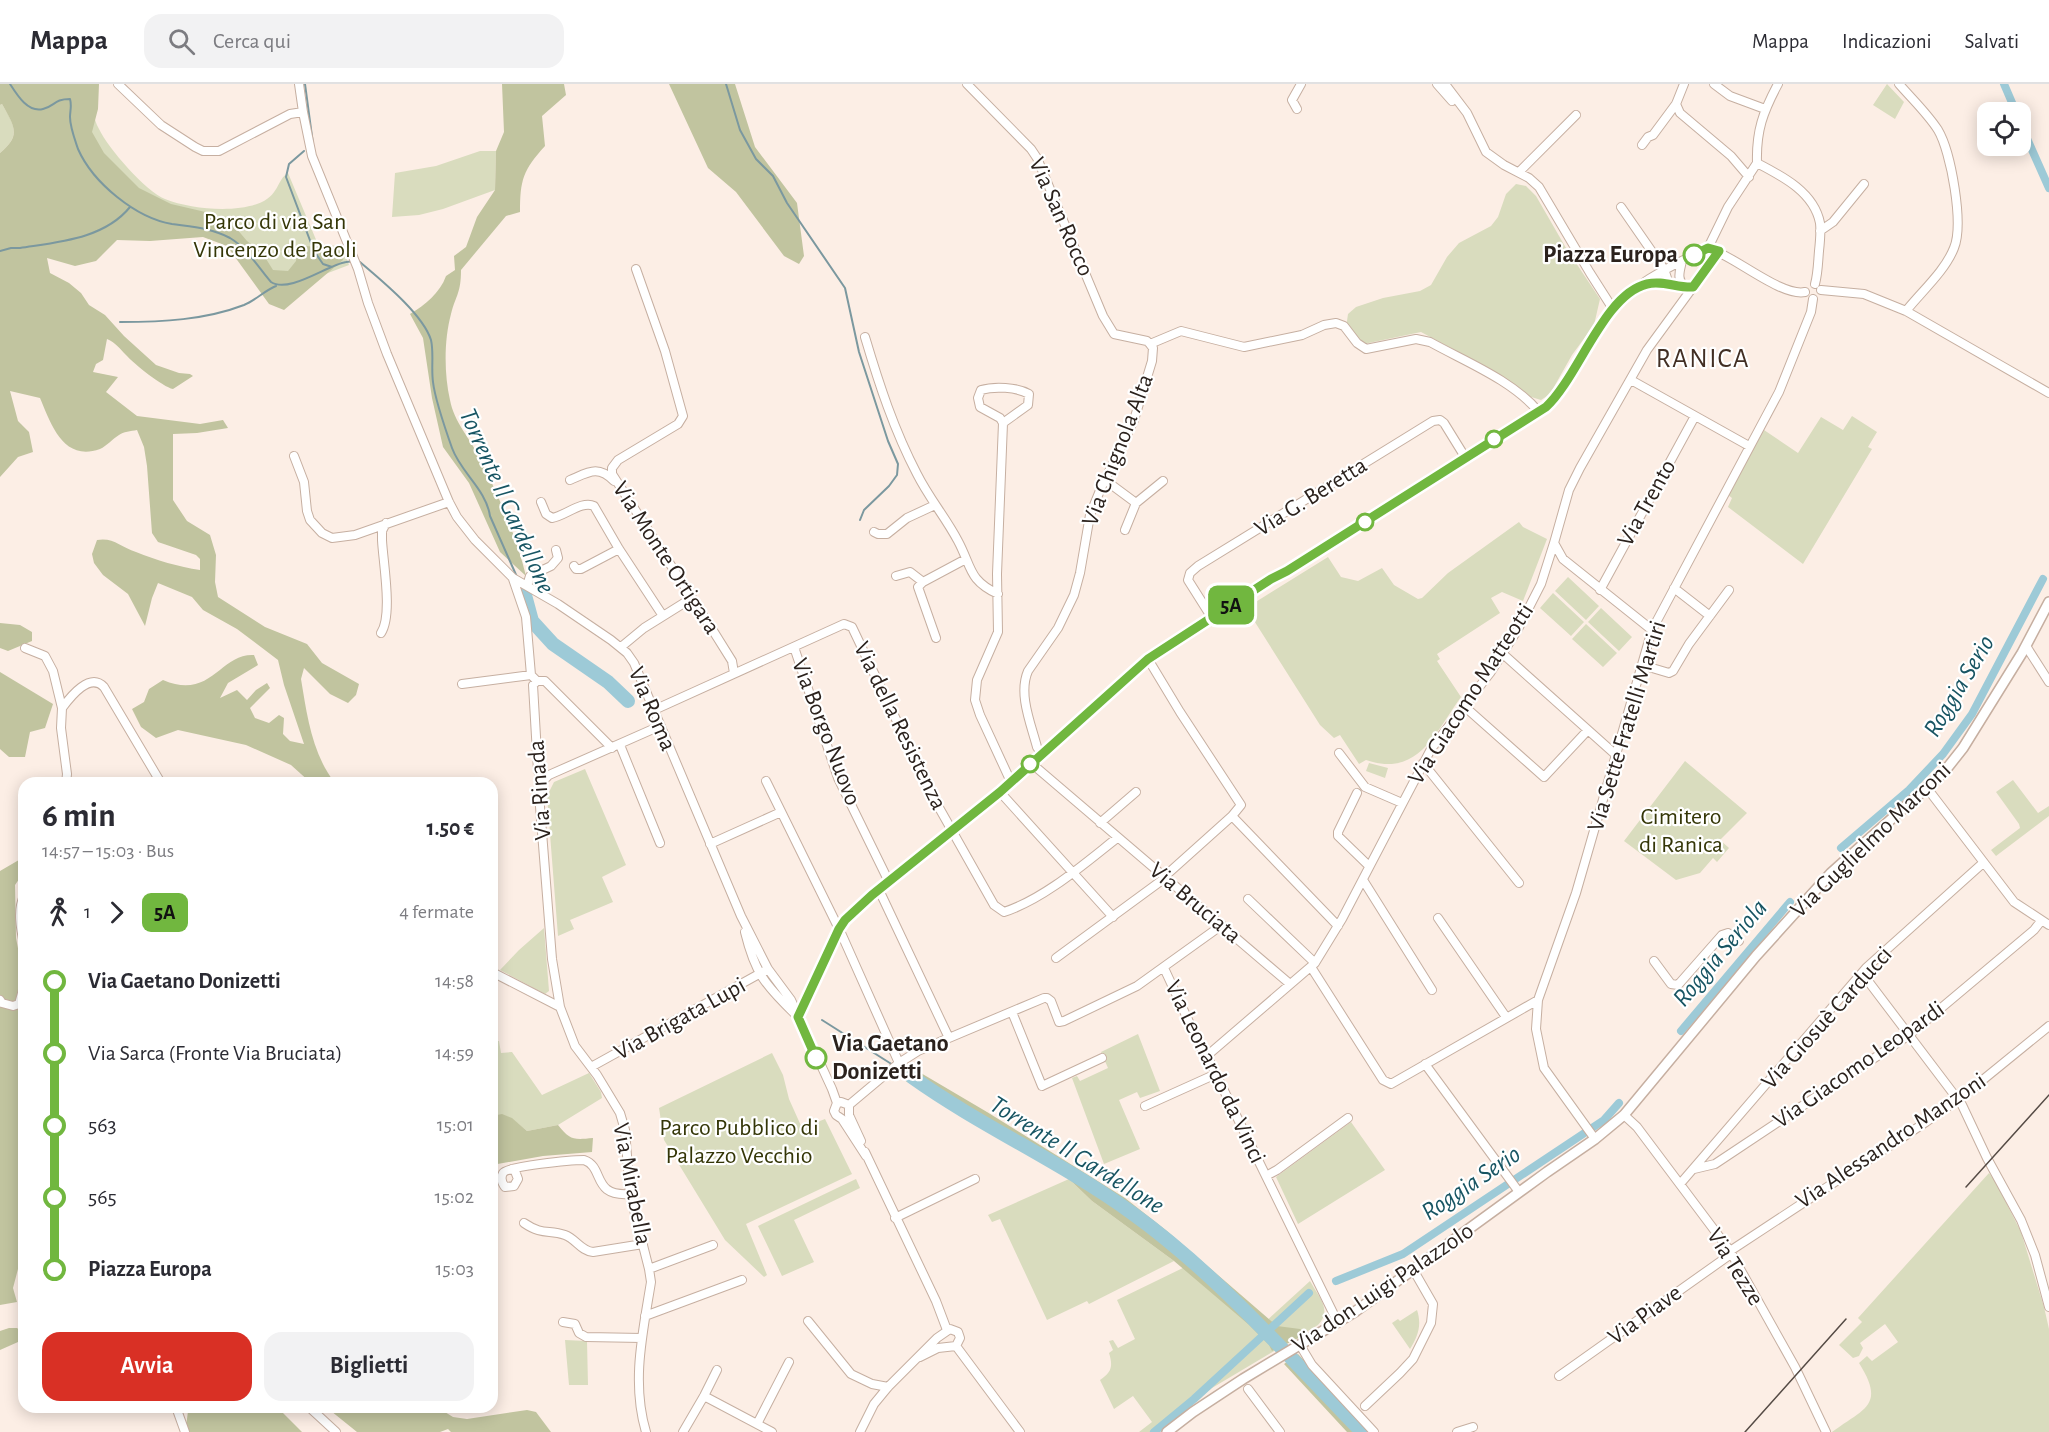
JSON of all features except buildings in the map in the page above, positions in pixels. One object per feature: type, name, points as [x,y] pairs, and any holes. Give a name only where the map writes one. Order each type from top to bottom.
[{"type":"street","points":[[118,84],[161,125],[203,151],[219,151],[290,114],[303,112]]},
{"type":"street","name":"Via Roma","points":[[299,84],[312,156],[357,267],[387,354],[448,502],[475,540],[514,579],[558,604],[621,647],[634,663],[741,916],[768,969],[791,1000],[798,1017]]},
{"type":"street","name":"Via San Rocco","points":[[967,84],[1031,149],[1037,158],[1103,316],[1114,334],[1147,341],[1150,344]]},
{"type":"street","points":[[1297,109],[1292,100],[1301,84]]},
{"type":"street","points":[[1437,84],[1458,110],[1467,113]]},
{"type":"street","points":[[1445,84],[1467,113],[1486,152],[1504,165],[1529,178],[1539,187],[1613,309]]},
{"type":"street","points":[[1642,145],[1648,137],[1653,135],[1676,104],[1684,84]]},
{"type":"street","points":[[1714,84],[1730,96],[1765,109]]},
{"type":"street","points":[[846,1117],[836,1116],[834,1111],[837,1103],[798,1017],[845,920],[1000,792],[1148,659],[1271,579],[1539,412],[1557,394],[1613,309],[1637,287],[1664,269],[1708,248],[1728,207],[1757,163],[1756,150],[1765,109],[1778,84]]},
{"type":"street","points":[[1899,84],[1926,113],[1939,132],[1949,158],[1959,221],[1954,247],[1947,260],[1906,310]]},
{"type":"street","points":[[1676,104],[1680,113],[1731,156],[1749,177]]},
{"type":"street","points":[[1519,172],[1576,115]]},
{"type":"street","points":[[1757,163],[1783,176],[1798,188],[1814,208],[1820,223],[1817,278],[1819,296],[1813,299],[1805,292]]},
{"type":"street","points":[[1820,231],[1833,222],[1864,184]]},
{"type":"street","points":[[1621,207],[1664,269],[1669,284]]},
{"type":"street","points":[[1708,248],[1719,251],[1744,268],[1790,290],[1805,292]]},
{"type":"street","points":[[1689,287],[1719,251]]},
{"type":"street","points":[[1682,261],[1678,278],[1680,283],[1689,287]]},
{"type":"street","name":"Via Monte Ortigara","points":[[636,268],[665,351],[683,416],[678,424],[618,460],[612,468],[612,474],[732,661],[734,673]]},
{"type":"street","points":[[1637,287],[1656,282],[1689,287]]},
{"type":"street","points":[[1805,292],[1809,285],[1864,294],[1906,310],[2049,393]]},
{"type":"street","name":"Via Giacomo Matteotti","points":[[1541,584],[1569,490],[1647,350],[1689,287]]},
{"type":"street","name":"Via Sette Fratelli Martiri","points":[[1590,1132],[1544,1068],[1536,1029],[1538,1000],[1576,893],[1652,630],[1779,392],[1811,312],[1813,299]]},
{"type":"street","name":"Via Chignola Alta","points":[[1041,753],[1037,747],[1025,699],[1024,679],[1058,628],[1074,595],[1090,515],[1134,420],[1152,362],[1153,348],[1150,344],[1181,331],[1244,347],[1302,335],[1324,325],[1336,323],[1344,326],[1366,349],[1416,339],[1430,342],[1513,389],[1530,401],[1539,412]]},
{"type":"street","points":[[865,337],[892,422],[918,475],[958,542],[973,577],[983,587],[998,594]]},
{"type":"street","points":[[1630,380],[1749,446]]},
{"type":"street","points":[[1003,423],[1028,405],[1029,393],[1020,390],[989,388],[981,390],[978,398],[980,407],[1000,418],[1003,423],[998,632],[977,681],[975,700],[1011,782]]},
{"type":"street","name":"Via Trento","points":[[1600,590],[1695,416]]},
{"type":"street","name":"Via G. Beretta","points":[[1212,618],[1188,580],[1190,573],[1198,566],[1433,421],[1440,420],[1444,423],[1465,457]]},
{"type":"street","points":[[294,456],[304,482],[310,520],[322,533],[332,537],[341,538],[448,502]]},
{"type":"street","points":[[570,480],[591,471],[598,471],[608,475],[616,482]]},
{"type":"street","points":[[1105,480],[1136,503]]},
{"type":"street","points":[[1125,530],[1136,503],[1163,481]]},
{"type":"street","points":[[541,502],[546,514],[552,518],[586,504],[592,504],[663,616]]},
{"type":"street","points":[[874,532],[887,534],[907,519],[935,505]]},
{"type":"street","points":[[381,633],[384,628],[386,611],[382,531],[386,523]]},
{"type":"street","points":[[1554,543],[1563,558],[1652,630]]},
{"type":"street","points":[[574,566],[576,569],[581,568],[619,549]]},
{"type":"street","points":[[526,586],[530,576],[554,564],[558,558],[556,550]]},
{"type":"street","name":"Via Giacomo Matteotti","points":[[1209,1054],[1313,965],[1338,926],[1423,763],[1439,738],[1503,654],[1554,560],[1563,558]]},
{"type":"street","points":[[936,638],[918,587],[966,559]]},
{"type":"street","points":[[896,576],[910,572],[923,582]]},
{"type":"street","name":"Via Rinada","points":[[514,579],[526,617],[534,678],[538,771],[543,782],[538,794],[552,959],[560,1007]]},
{"type":"street","points":[[1674,588],[1710,616]]},
{"type":"street","points":[[1642,665],[1669,673],[1673,672],[1730,590]]},
{"type":"street","points":[[621,647],[644,628],[692,598]]},
{"type":"street","name":"Via Guglielmo Marconi","points":[[1590,1132],[1624,1116],[1753,954],[1831,873],[1927,788],[1963,748],[2026,646],[2049,602]]},
{"type":"street","name":"Via della Resistenza","points":[[794,647],[844,624],[852,627],[896,723],[952,832],[994,905],[1004,912],[1021,906],[1072,872]]},
{"type":"street","points":[[2026,646],[2049,682]]},
{"type":"street","points":[[654,710],[794,647]]},
{"type":"street","name":"Via Borgo Nuovo","points":[[794,647],[838,778],[889,882]]},
{"type":"street","points":[[25,648],[45,656],[53,671],[62,708],[61,728],[67,777]]},
{"type":"street","points":[[1503,654],[1616,755]]},
{"type":"street","points":[[1056,958],[1165,877],[1241,805],[1148,659]]},
{"type":"street","points":[[462,684],[534,678],[545,681],[616,747],[660,843]]},
{"type":"street","points":[[62,708],[87,683],[100,682],[157,777]]},
{"type":"street","points":[[1464,706],[1544,777],[1588,730]]},
{"type":"street","points":[[543,782],[558,771],[660,726]]},
{"type":"street","name":"Via Giacomo Matteotti","points":[[1340,753],[1365,787],[1402,803]]},
{"type":"street","name":"Via Bruciata","points":[[1031,763],[1290,984]]},
{"type":"street","points":[[1423,763],[1519,883]]},
{"type":"street","points":[[766,781],[839,929],[899,1063]]},
{"type":"street","points":[[1927,788],[2014,902],[2049,925]]},
{"type":"street","points":[[1000,792],[1113,917]]},
{"type":"street","points":[[1100,823],[1136,792]]},
{"type":"street","points":[[1357,793],[1338,836],[1369,866]]},
{"type":"street","points":[[710,844],[781,812]]},
{"type":"street","points":[[1232,816],[1338,926]]},
{"type":"street","points":[[1072,872],[1117,838]]},
{"type":"street","name":"Via Giosuè Carducci","points":[[1680,1184],[1862,973],[1983,862]]},
{"type":"street","points":[[1363,880],[1432,990]]},
{"type":"street","points":[[879,890],[949,1038]]},
{"type":"street","points":[[1248,898],[1313,965],[1383,1080],[1391,1084],[1538,1000]]},
{"type":"street","name":"Via Roma","points":[[741,916],[750,954],[759,975],[768,988],[798,1017]]},
{"type":"street","points":[[1438,918],[1506,1017]]},
{"type":"street","name":"Via Giacomo Leopardi","points":[[1694,1168],[1715,1164],[1909,1035],[2034,930],[2041,921]]},
{"type":"street","points":[[1020,1432],[953,1346],[944,1342],[946,1332],[936,1301],[846,1117],[849,1106],[899,1063],[918,1051],[1047,998],[1051,1001],[1057,1020],[1064,1021],[1137,986],[1222,925]]},
{"type":"street","points":[[1654,962],[1671,984],[1678,985],[1722,935],[1728,933],[1739,941]]},
{"type":"street","name":"Via Leonardo da Vinci","points":[[1164,968],[1203,1052],[1209,1054],[1209,1060],[1338,1323]]},
{"type":"street","name":"Via Brigata Lupi","points":[[591,1067],[768,969]]},
{"type":"street","points":[[1862,973],[1958,1100],[2021,1220],[2035,1255],[2049,1307]]},
{"type":"street","points":[[498,975],[560,1007]]},
{"type":"street","points":[[0,1000],[2,1003],[13,1006],[18,1004]]},
{"type":"street","name":"Via Mirabella","points":[[560,1007],[575,1046],[620,1113],[625,1130],[630,1194],[651,1281],[637,1377],[638,1395],[647,1430]]},
{"type":"street","points":[[1012,1012],[1042,1086],[1102,1058]]},
{"type":"street","name":"Via Alessandro Manzoni","points":[[1730,1253],[1958,1100],[2049,1026]]},
{"type":"street","points":[[1425,1064],[1519,1192]]},
{"type":"street","points":[[1145,1106],[1216,1074]]},
{"type":"street","points":[[837,1103],[841,1102],[849,1106]]},
{"type":"street","name":"Via Tezze","points":[[1624,1116],[1637,1128],[1730,1253],[1798,1373],[1826,1432]]},
{"type":"street","name":"Via Leonardo da Vinci","points":[[1266,1176],[1348,1118]]},
{"type":"street","name":"Via don Luigi Palazzolo","points":[[1167,1432],[1193,1412],[1338,1323],[1414,1271],[1519,1192],[1590,1132]]},
{"type":"street","points":[[512,1169],[584,1160],[591,1165],[607,1190],[614,1194],[630,1194]]},
{"type":"street","points":[[895,1218],[975,1179]]},
{"type":"street","points":[[525,1223],[537,1231],[563,1234],[587,1252],[643,1244]]},
{"type":"street","name":"Via Mirabella","points":[[649,1269],[713,1245]]},
{"type":"street","name":"Via Piave","points":[[1559,1376],[1730,1253]]},
{"type":"street","points":[[1365,1406],[1413,1359],[1431,1323],[1433,1304],[1414,1271]]},
{"type":"street","points":[[645,1316],[742,1280]]},
{"type":"street","points":[[808,1321],[851,1374],[872,1384],[888,1387]]},
{"type":"street","points":[[563,1322],[575,1324],[579,1333],[586,1337],[642,1338]]},
{"type":"street","points":[[860,1432],[874,1404],[933,1341],[953,1329],[958,1332],[960,1338],[953,1346],[938,1348],[920,1357]]},
{"type":"street","points":[[1296,1347],[1374,1432]]},
{"type":"street","points":[[757,1424],[789,1362]]},
{"type":"street","points":[[683,1432],[705,1396],[717,1370]]},
{"type":"street","points":[[1248,1389],[1280,1432]]},
{"type":"street","points":[[705,1396],[772,1432]]},
{"type":"street","points":[[178,1413],[185,1432]]},
{"type":"street","points":[[315,1413],[336,1432]]},
{"type":"street","points":[[1457,1432],[1473,1428]]},
{"type":"green space","points":[[0,84],[99,84],[98,109],[92,132],[104,153],[139,188],[171,204],[214,214],[236,228],[263,254],[273,270],[288,271],[296,261],[297,252],[306,246],[337,249],[344,253],[343,260],[284,310],[269,304],[227,246],[203,237],[150,241],[117,240],[96,261],[75,266],[47,258],[50,273],[69,283],[81,293],[89,305],[105,315],[156,365],[193,376],[173,389],[168,387],[142,369],[107,339],[103,360],[96,364],[93,372],[118,377],[106,392],[137,416],[200,424],[223,420],[228,428],[173,434],[173,500],[187,521],[210,535],[216,555],[215,582],[218,597],[265,627],[307,644],[322,663],[359,684],[356,695],[348,703],[330,694],[304,668],[301,679],[308,720],[321,760],[331,777],[304,777],[291,765],[246,745],[178,730],[156,738],[141,727],[132,709],[144,702],[149,689],[163,680],[179,685],[193,685],[204,681],[242,656],[254,655],[258,665],[228,683],[220,698],[237,690],[247,700],[267,683],[270,688],[250,708],[255,718],[269,723],[279,715],[284,718],[283,734],[290,741],[304,744],[278,660],[237,629],[203,610],[192,597],[158,583],[145,626],[128,594],[103,575],[94,563],[92,554],[97,540],[103,539],[160,560],[200,570],[200,559],[196,555],[158,542],[152,533],[147,466],[144,447],[137,430],[121,434],[100,449],[87,452],[77,450],[60,438],[40,398],[10,391],[18,421],[29,432],[33,452],[18,457],[0,477],[0,153],[11,141],[14,130],[2,104],[0,105]]},
{"type":"green space","points":[[502,84],[564,84],[566,95],[542,116],[545,146],[524,176],[520,212],[506,216],[461,270],[459,289],[447,335],[446,368],[452,408],[500,500],[526,576],[500,552],[469,483],[443,447],[432,398],[423,338],[410,314],[431,298],[440,288],[446,276],[455,270],[454,256],[466,247],[477,217],[495,190],[496,151],[504,132]]},
{"type":"green space","points":[[669,84],[735,84],[755,147],[797,203],[804,256],[799,264],[784,256],[736,192],[708,168]]},
{"type":"green space","points":[[1887,84],[1904,102],[1895,119],[1873,105]]},
{"type":"green space","points":[[2,104],[14,130],[11,141],[0,153],[0,105]]},
{"type":"green space","name":"Parco di via San Vincenzo de Paoli","points":[[93,112],[97,125],[119,158],[148,188],[165,199],[211,209],[247,207],[270,197],[288,173],[317,242],[328,246],[342,245],[349,265],[286,289],[240,249],[83,164]]},
{"type":"green space","points":[[480,151],[496,151],[495,190],[443,209],[419,215],[392,217],[395,173],[436,166]]},
{"type":"green space","points":[[1516,184],[1526,186],[1536,196],[1566,248],[1600,299],[1594,325],[1572,355],[1550,394],[1541,400],[1528,396],[1488,368],[1421,332],[1364,344],[1346,328],[1348,314],[1356,307],[1383,298],[1420,291],[1431,285],[1447,257],[1459,243],[1491,226],[1498,217],[1506,194]]},
{"type":"green space","points":[[1852,416],[1877,432],[1868,447],[1872,449],[1803,564],[1728,507],[1732,498],[1728,495],[1764,430],[1798,453],[1821,417],[1843,430]]},
{"type":"green space","points":[[1519,522],[1523,527],[1547,539],[1523,601],[1502,592],[1491,598],[1500,613],[1437,654],[1440,659],[1437,661],[1461,697],[1433,738],[1412,757],[1399,763],[1384,764],[1366,760],[1359,764],[1340,735],[1334,738],[1320,725],[1246,608],[1328,557],[1341,577],[1358,581],[1382,568],[1394,585],[1418,599],[1422,598],[1448,573]]},
{"type":"green space","points":[[1568,577],[1599,606],[1586,620],[1555,591]]},
{"type":"green space","points":[[1553,593],[1584,622],[1571,636],[1540,608]]},
{"type":"green space","points":[[1601,608],[1632,637],[1619,651],[1588,622]]},
{"type":"green space","points":[[0,623],[20,625],[32,632],[32,641],[8,651],[0,648]]},
{"type":"green space","points":[[1586,624],[1617,653],[1603,667],[1572,639]]},
{"type":"green space","points":[[0,672],[53,704],[45,728],[30,732],[25,757],[9,757],[0,749]]},
{"type":"green space","name":"Cimitero di Ranica","points":[[1685,761],[1747,813],[1720,840],[1729,848],[1717,862],[1713,858],[1700,873],[1676,880],[1624,841]]},
{"type":"green space","points":[[1369,763],[1388,768],[1385,778],[1366,771]]},
{"type":"green space","points":[[585,769],[626,865],[602,877],[613,902],[570,920],[574,929],[558,936],[547,796],[554,782]]},
{"type":"green space","points":[[2013,780],[2038,813],[2049,806],[2049,816],[1996,856],[1991,850],[2020,828],[1996,792]]},
{"type":"green space","points":[[18,860],[18,881],[15,885],[18,948],[18,1269],[13,1288],[17,1302],[0,1305],[0,871]]},
{"type":"green space","points":[[544,928],[549,991],[545,994],[500,970]]},
{"type":"green space","points":[[1138,1034],[1160,1091],[1140,1098],[1137,1092],[1119,1100],[1140,1149],[1104,1164],[1072,1078],[1077,1076],[1080,1081],[1108,1068],[1101,1052]]},
{"type":"green space","points":[[498,1041],[501,1053],[512,1052],[542,1095],[589,1073],[601,1092],[602,1098],[558,1125],[527,1131],[507,1117],[498,1115]]},
{"type":"green space","name":"Parco Pubblico di Palazzo Vecchio","points":[[772,1053],[783,1075],[789,1099],[802,1128],[825,1119],[852,1174],[746,1224],[767,1275],[764,1277],[725,1240],[664,1140],[659,1108]]},
{"type":"green space","points":[[909,1066],[1125,1198],[1167,1231],[1277,1326],[1300,1329],[1307,1334],[1272,1351],[1248,1324],[1174,1261],[1092,1201],[1069,1179],[899,1077]]},
{"type":"green space","points":[[498,1115],[512,1118],[527,1131],[558,1125],[572,1138],[593,1138],[592,1152],[543,1156],[498,1164]]},
{"type":"green space","points":[[1351,1122],[1385,1170],[1298,1224],[1276,1177]]},
{"type":"green space","points":[[1989,1173],[2021,1232],[2044,1307],[2049,1329],[2049,1432],[1832,1432],[1868,1405],[1871,1389],[1859,1363],[1867,1356],[1872,1361],[1898,1342],[1885,1324],[1860,1343],[1863,1348],[1859,1356],[1853,1358],[1839,1345],[1862,1322],[1858,1318]]},
{"type":"green space","points":[[856,1179],[860,1188],[794,1220],[814,1262],[782,1276],[758,1226]]},
{"type":"green space","points":[[1069,1179],[1092,1201],[1174,1261],[1089,1304],[1087,1301],[1047,1320],[1000,1219],[992,1222],[988,1215]]},
{"type":"green space","points":[[1189,1265],[1263,1324],[1310,1281],[1323,1303],[1324,1314],[1318,1325],[1212,1388],[1157,1432],[1139,1432],[1152,1422],[1133,1396],[1114,1409],[1100,1380],[1110,1368],[1109,1353],[1113,1350],[1109,1341],[1113,1340],[1118,1348],[1135,1339],[1117,1300]]},
{"type":"green space","points":[[1417,1310],[1418,1330],[1410,1349],[1392,1323],[1398,1319],[1400,1321]]},
{"type":"green space","points":[[17,1328],[18,1342],[0,1350],[0,1331]]},
{"type":"green space","points":[[565,1340],[587,1341],[588,1385],[569,1385]]},
{"type":"green space","points":[[1298,1354],[1374,1432],[1347,1432],[1284,1364]]},
{"type":"green space","points":[[527,1410],[536,1412],[551,1432],[451,1432],[448,1429],[440,1432],[357,1432],[333,1413],[446,1413],[453,1417],[467,1419]]},
{"type":"green space","points":[[188,1413],[283,1413],[302,1432],[189,1432],[186,1427]]},
{"type":"waterway","name":"Torrente Il Gardellone","points":[[10,84],[28,106],[38,110],[58,101],[70,99],[70,121],[78,149],[85,162],[117,197],[144,215],[172,224],[209,230],[230,238],[247,252],[271,282],[279,285],[298,282],[338,264],[360,262],[400,298],[427,330],[431,340],[434,389],[452,448],[484,497],[517,577]]},
{"type":"waterway","points":[[305,84],[313,144]]},
{"type":"waterway","points":[[726,84],[740,130],[756,159],[773,176],[787,203],[845,288],[859,352],[888,441],[898,464],[897,475],[864,510],[860,520]]},
{"type":"waterway","name":"Roggia Serio","points":[[2004,84],[2012,102]]},
{"type":"waterway","name":"Roggia Serio","points":[[2031,148],[2049,188]]},
{"type":"waterway","points":[[304,151],[289,164],[286,177],[314,251],[323,264],[332,267]]},
{"type":"waterway","points":[[0,251],[80,237],[107,226],[130,207]]},
{"type":"waterway","points":[[120,322],[167,321],[214,314],[244,305],[276,286]]},
{"type":"waterway","name":"Roggia Serio","points":[[1841,848],[1909,790],[1943,754],[1972,714],[2043,579]]},
{"type":"waterway","name":"Torrente Il Gardellone","points":[[521,585],[525,595]]},
{"type":"waterway","name":"Torrente Il Gardellone","points":[[525,595],[532,621],[553,644],[608,682],[628,701]]},
{"type":"waterway","name":"Roggia Seriola","points":[[1681,1031],[1790,902]]},
{"type":"waterway","name":"Torrente Il Gardellone","points":[[822,1020],[893,1065]]},
{"type":"waterway","name":"Torrente Il Gardellone","points":[[898,1068],[912,1077]]},
{"type":"waterway","name":"Torrente Il Gardellone","points":[[912,1077],[966,1112],[1078,1177],[1163,1237],[1194,1262],[1252,1317],[1362,1432]]},
{"type":"waterway","name":"Roggia Serio","points":[[1336,1281],[1403,1254],[1604,1120],[1619,1103]]},
{"type":"waterway","name":"Roggia Serio","points":[[1154,1432],[1194,1399],[1309,1293]]},
{"type":"tram line","points":[[1966,1187],[2049,1095]]},
{"type":"tram line","points":[[1745,1432],[1846,1319]]},
{"type":"bus line","name":"5A","points":[[816,1058],[798,1017],[839,929],[845,920],[872,895],[1000,792],[1148,659],[1546,407],[1557,394],[1606,318],[1637,287],[1656,282],[1693,287],[1719,251],[1708,248],[1694,255]]},
{"type":"place","name":"Piazza Europa","points":[[1694,255]]},
{"type":"place","name":"Via Gaetano Donizetti","points":[[816,1058]]},
{"type":"district","name":"RANICA","points":[[1703,358]]}]
